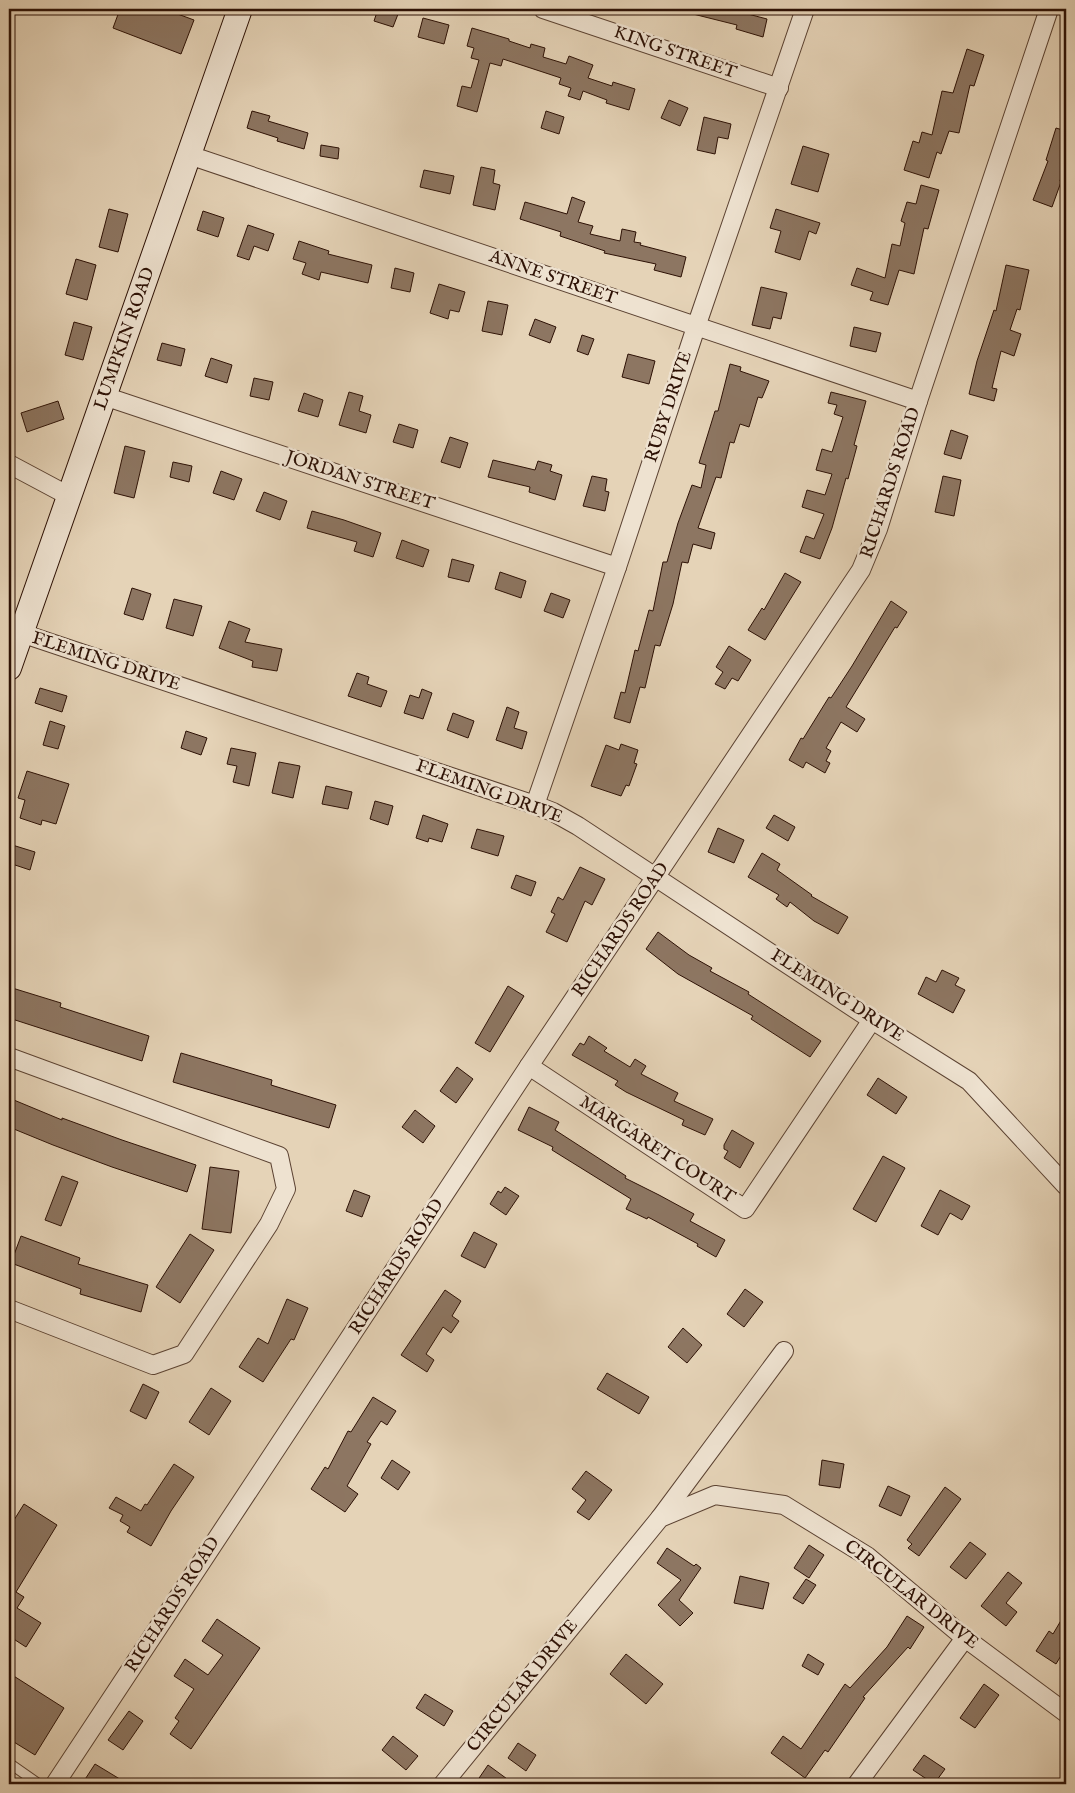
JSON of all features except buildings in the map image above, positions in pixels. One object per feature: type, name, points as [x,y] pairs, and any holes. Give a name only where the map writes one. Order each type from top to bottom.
[{"type":"main road","name":"LUMPKIN ROAD","points":[[9,668],[240,9]]},
{"type":"street","name":"KING STREET","points":[[543,9],[778,88]]},
{"type":"street","name":"RUBY DRIVE","points":[[535,805],[805,9]]},
{"type":"street","name":"RICHARDS ROAD","points":[[55,1784],[861,570],[878,529],[918,401],[1049,9]]},
{"type":"street","name":"ANNE STREET","points":[[189,155],[918,401]]},
{"type":"street","name":"JORDAN STREET","points":[[104,396],[616,567]]},
{"type":"street","points":[[9,464],[70,496]]},
{"type":"street","name":"FLEMING DRIVE","points":[[21,633],[535,805],[578,826],[872,1020],[969,1081],[1066,1186]]},
{"type":"street","name":"MARGARET COURT","points":[[530,1066],[745,1209],[872,1020]]},
{"type":"street","points":[[9,1057],[279,1156],[286,1189],[269,1224],[184,1354],[153,1365],[9,1309]]},
{"type":"street","name":"CIRCULAR DRIVE","points":[[443,1784],[660,1518],[784,1351]]},
{"type":"street","name":"CIRCULAR DRIVE","points":[[660,1518],[716,1495],[784,1505],[867,1556],[965,1638],[1066,1713]]},
{"type":"street","points":[[857,1784],[965,1638]]},
{"type":"lane","points":[[9,1763],[39,1784]]}]
